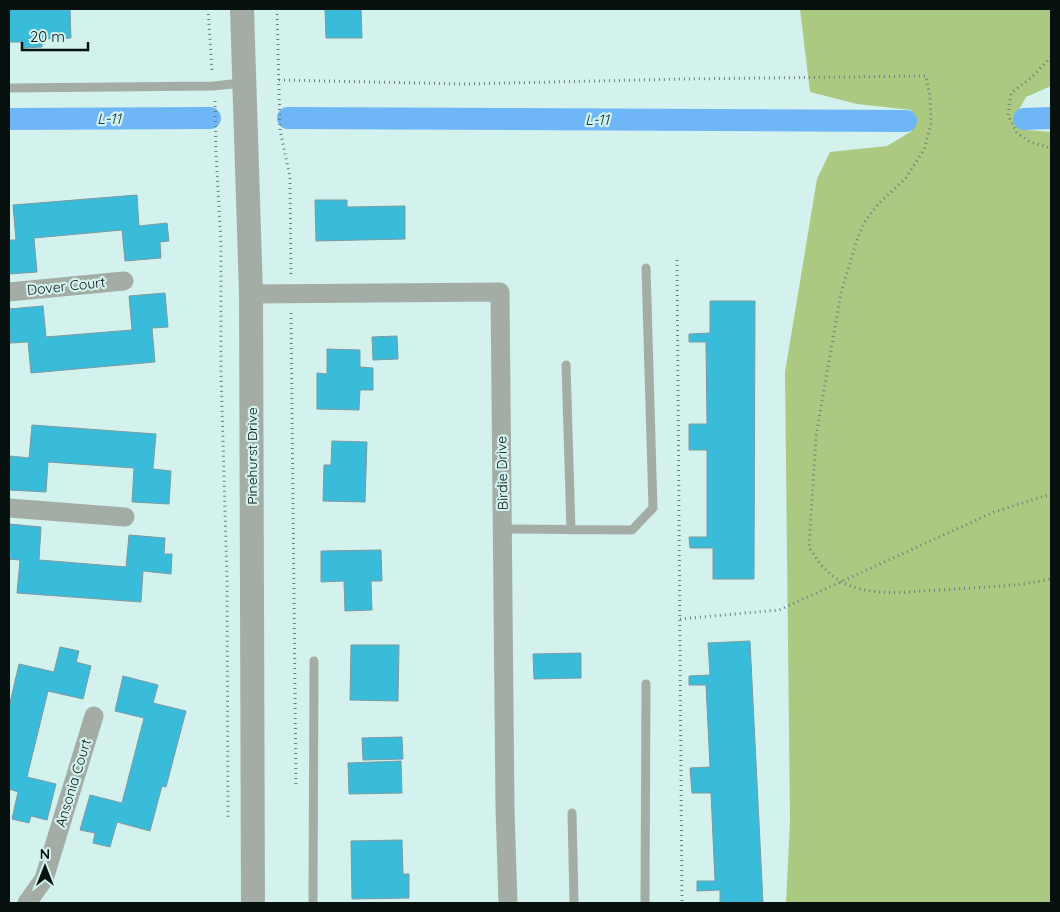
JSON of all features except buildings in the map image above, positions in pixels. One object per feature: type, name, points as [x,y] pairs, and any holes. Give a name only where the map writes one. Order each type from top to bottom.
[{"type":"street","name":"Pinehurst Drive","points":[[242,9],[252,294],[253,903]]},
{"type":"street","name":"Dover Court","points":[[9,292],[124,280]]},
{"type":"street","name":"Birdie Drive","points":[[252,294],[500,292],[505,808],[508,903]]},
{"type":"street","points":[[9,508],[125,517]]},
{"type":"street","name":"Ansonia Court","points":[[27,903],[44,879],[94,716]]},
{"type":"lane","points":[[9,88],[213,86],[245,82]]},
{"type":"lane","points":[[503,529],[632,530],[652,508],[646,268]]},
{"type":"lane","points":[[566,365],[571,530]]},
{"type":"lane","points":[[313,903],[314,661]]},
{"type":"lane","points":[[645,903],[646,684]]},
{"type":"lane","points":[[572,813],[574,903]]},
{"type":"path","points":[[208,9],[213,86],[217,108],[216,152],[221,244],[221,373],[226,580],[228,818]]},
{"type":"path","points":[[277,9],[280,130],[290,178],[296,796]]},
{"type":"path","points":[[1051,57],[1032,77],[1011,93],[1008,115],[1017,133],[1030,142],[1051,148]]},
{"type":"path","points":[[279,80],[465,84],[926,76],[930,97],[931,124],[924,150],[905,179],[879,203],[864,223],[841,293],[816,436],[809,547],[818,562],[832,576],[856,588],[886,593],[1022,585],[1051,578]]},
{"type":"path","points":[[678,260],[682,903]]},
{"type":"path","points":[[680,619],[779,610],[994,512],[1051,494]]},
{"type":"green space","points":[[800,9],[1051,9],[1051,86],[1026,97],[1017,113],[1027,130],[1051,132],[1051,903],[786,903],[790,822],[785,372],[817,179],[830,152],[887,146],[912,131],[911,110],[857,104],[810,92]]},
{"type":"waterway","name":"L-11","points":[[9,119],[210,118]]},
{"type":"waterway","name":"L-11","points":[[288,118],[906,121]]},
{"type":"waterway","name":"L-11","points":[[1024,119],[1051,118]]}]
